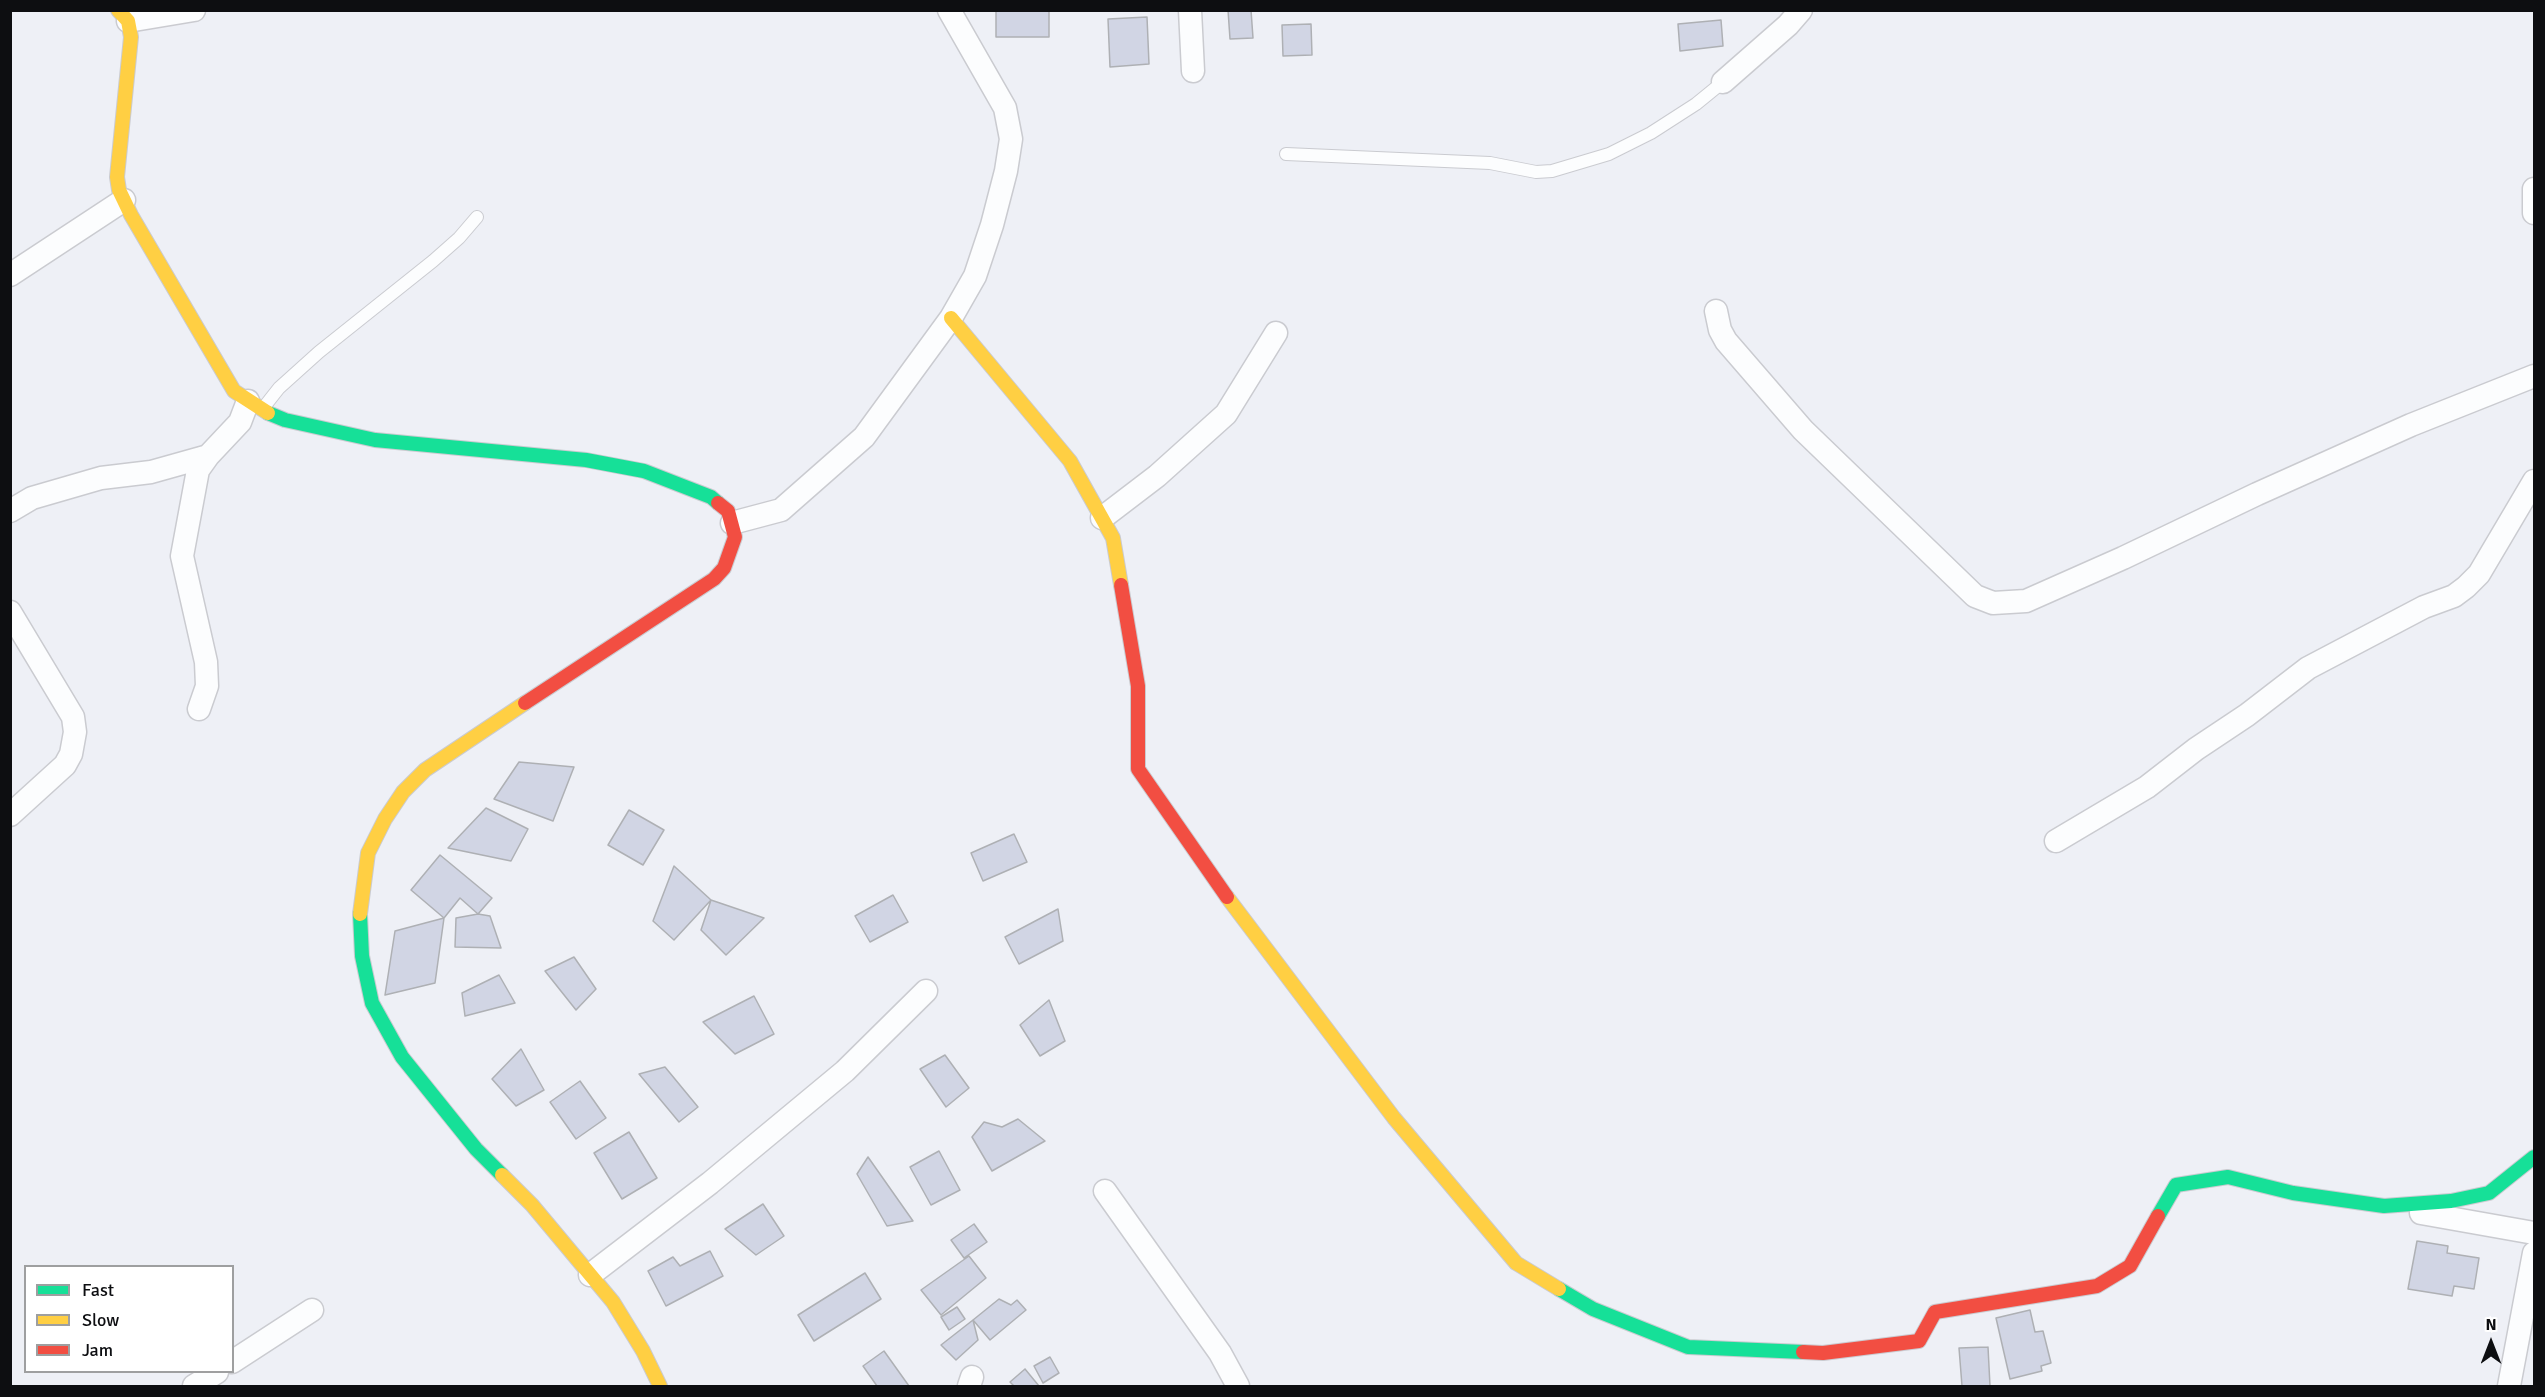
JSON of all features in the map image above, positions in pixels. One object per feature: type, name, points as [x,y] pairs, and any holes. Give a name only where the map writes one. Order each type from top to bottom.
[{"type":"street","points":[[194,10],[123,16],[131,37],[117,177],[123,200],[234,391],[285,420],[375,441],[586,460],[644,471],[711,497],[728,511],[735,537],[724,568],[714,579],[447,754],[425,770],[403,792],[385,819],[368,853],[360,909],[362,956],[372,1003],[402,1057],[477,1149],[532,1205],[613,1302],[643,1351],[660,1386]]},
{"type":"street","points":[[732,523],[781,510],[864,437],[951,318],[975,276],[992,225],[1006,171],[1011,139],[1005,108],[949,10]]},
{"type":"street","points":[[1190,10],[1193,71]]},
{"type":"street","points":[[1723,82],[1788,25],[1801,10]]},
{"type":"street","points":[[2535,189],[2535,213]]},
{"type":"street","points":[[10,275],[123,200]]},
{"type":"street","points":[[1716,311],[1720,330],[1726,341],[1803,430],[1976,596],[1993,603],[2026,601],[2391,434],[2535,376]]},
{"type":"street","points":[[951,318],[1070,461],[1113,538],[1138,686],[1138,769],[1228,899],[1394,1118],[1516,1263],[1593,1309],[1688,1347],[1823,1353],[1919,1341],[1935,1312],[2097,1286],[2130,1266],[2176,1185],[2228,1177],[2293,1193],[2384,1206],[2535,1233]]},
{"type":"street","points":[[1102,518],[1157,476],[1226,414],[1276,333]]},
{"type":"street","points":[[199,709],[207,686],[206,662],[182,556],[198,470],[255,405]]},
{"type":"street","points":[[10,511],[32,498],[101,478],[151,472],[208,456]]},
{"type":"street","points":[[2055,840],[2147,788],[2196,749],[2247,715],[2308,668],[2424,607],[2454,596],[2479,574],[2535,481]]},
{"type":"street","points":[[10,612],[73,717],[75,732],[71,754],[65,765],[10,815]]},
{"type":"street","points":[[590,1275],[710,1183],[845,1071],[926,991]]},
{"type":"street","points":[[2384,1206],[2451,1201],[2488,1193],[2535,1157]]},
{"type":"street","points":[[1105,1191],[1220,1353],[1239,1386]]},
{"type":"street","points":[[2509,1386],[2535,1253]]},
{"type":"street","points":[[234,1361],[312,1310]]},
{"type":"street","points":[[194,1386],[214,1373]]},
{"type":"lane","points":[[1286,154],[1490,163],[1536,172],[1552,171],[1609,154],[1651,133],[1696,104],[1723,82]]},
{"type":"lane","points":[[255,405],[279,388],[319,352],[433,261],[459,238],[477,217]]},
{"type":"building","points":[[996,10],[1049,10],[1049,37],[996,37]]},
{"type":"building","points":[[1228,10],[1251,10],[1253,38],[1230,39]]},
{"type":"building","points":[[1147,17],[1149,64],[1110,67],[1108,19]]},
{"type":"building","points":[[1721,20],[1723,46],[1680,51],[1678,24]]},
{"type":"building","points":[[1311,24],[1312,55],[1283,56],[1282,25]]},
{"type":"building","points":[[519,762],[574,767],[553,821],[494,799]]},
{"type":"building","points":[[486,808],[528,829],[511,861],[448,848]]},
{"type":"building","points":[[629,810],[664,830],[643,865],[608,845]]},
{"type":"building","points":[[1014,834],[1027,862],[983,881],[971,853]]},
{"type":"building","points":[[440,855],[492,898],[478,914],[460,898],[444,918],[411,890]]},
{"type":"building","points":[[674,866],[711,900],[674,940],[653,921]]},
{"type":"building","points":[[893,895],[908,922],[870,942],[855,916]]},
{"type":"building","points":[[711,900],[764,918],[726,955],[701,930]]},
{"type":"building","points":[[1058,909],[1063,941],[1019,964],[1005,937]]},
{"type":"building","points":[[478,914],[490,916],[501,948],[455,947],[456,918]]},
{"type":"building","points":[[444,918],[435,983],[385,995],[395,931]]},
{"type":"building","points":[[574,957],[596,989],[576,1010],[545,971]]},
{"type":"building","points":[[499,975],[515,1003],[465,1016],[462,993]]},
{"type":"building","points":[[754,996],[774,1034],[735,1054],[703,1022]]},
{"type":"building","points":[[1049,1000],[1065,1041],[1040,1056],[1020,1025]]},
{"type":"building","points":[[521,1049],[544,1090],[516,1106],[492,1079]]},
{"type":"building","points":[[945,1055],[969,1088],[946,1107],[920,1069]]},
{"type":"building","points":[[665,1067],[698,1107],[679,1122],[639,1074]]},
{"type":"building","points":[[580,1081],[606,1118],[576,1139],[550,1102]]},
{"type":"building","points":[[1018,1119],[1045,1141],[992,1171],[972,1137],[984,1122],[1002,1127]]},
{"type":"building","points":[[629,1132],[657,1178],[622,1199],[594,1153]]},
{"type":"building","points":[[939,1151],[960,1190],[931,1205],[910,1167]]},
{"type":"building","points":[[868,1157],[913,1221],[887,1226],[857,1174]]},
{"type":"building","points":[[763,1204],[784,1236],[756,1255],[725,1229]]},
{"type":"building","points":[[974,1224],[987,1242],[964,1258],[951,1240]]},
{"type":"building","points":[[2417,1241],[2448,1246],[2447,1253],[2479,1258],[2474,1289],[2454,1286],[2452,1296],[2408,1289]]},
{"type":"building","points":[[710,1251],[723,1276],[666,1306],[648,1271],[673,1257],[680,1266]]},
{"type":"building","points":[[969,1256],[986,1278],[941,1315],[921,1290]]},
{"type":"building","points":[[865,1273],[881,1299],[814,1341],[798,1315]]},
{"type":"building","points":[[999,1299],[1011,1305],[1017,1300],[1026,1310],[990,1340],[973,1320]]},
{"type":"building","points":[[957,1307],[965,1319],[949,1330],[941,1317]]},
{"type":"building","points":[[2030,1310],[2035,1332],[2043,1331],[2051,1363],[2041,1366],[2042,1371],[2010,1379],[1996,1318]]},
{"type":"building","points":[[973,1320],[978,1340],[956,1360],[941,1345]]},
{"type":"building","points":[[1988,1347],[1990,1386],[1962,1386],[1959,1348]]},
{"type":"building","points":[[884,1351],[909,1386],[877,1386],[863,1366]]},
{"type":"building","points":[[1050,1357],[1059,1373],[1043,1383],[1034,1366]]},
{"type":"building","points":[[1025,1369],[1039,1386],[1014,1386],[1010,1382]]},
{"type":"traffic: fast","points":[[268,413],[285,420],[375,440],[586,460],[644,471],[711,497],[718,503]]},
{"type":"traffic: fast","points":[[360,914],[362,956],[372,1003],[402,1057],[476,1149],[502,1175]]},
{"type":"traffic: fast","points":[[2158,1216],[2176,1185],[2228,1177],[2293,1193],[2384,1206],[2451,1201],[2489,1193],[2534,1157]]},
{"type":"traffic: fast","points":[[1559,1289],[1593,1309],[1688,1347],[1803,1352]]},
{"type":"traffic: slow","points":[[118,10],[128,21],[131,37],[117,177],[119,190],[131,215],[234,391],[268,413]]},
{"type":"traffic: slow","points":[[951,318],[1070,461],[1113,538],[1121,585]]},
{"type":"traffic: slow","points":[[360,914],[368,853],[385,819],[403,792],[425,770],[525,703]]},
{"type":"traffic: slow","points":[[1227,897],[1394,1118],[1516,1263],[1559,1289]]},
{"type":"traffic: slow","points":[[502,1175],[532,1205],[613,1302],[643,1351],[660,1386]]},
{"type":"traffic: jam","points":[[525,703],[714,579],[724,568],[735,537],[728,511],[718,503]]},
{"type":"traffic: jam","points":[[1121,585],[1138,686],[1138,769],[1227,897]]},
{"type":"traffic: jam","points":[[1803,1352],[1823,1353],[1919,1341],[1935,1312],[2097,1286],[2130,1266],[2158,1216]]}]
